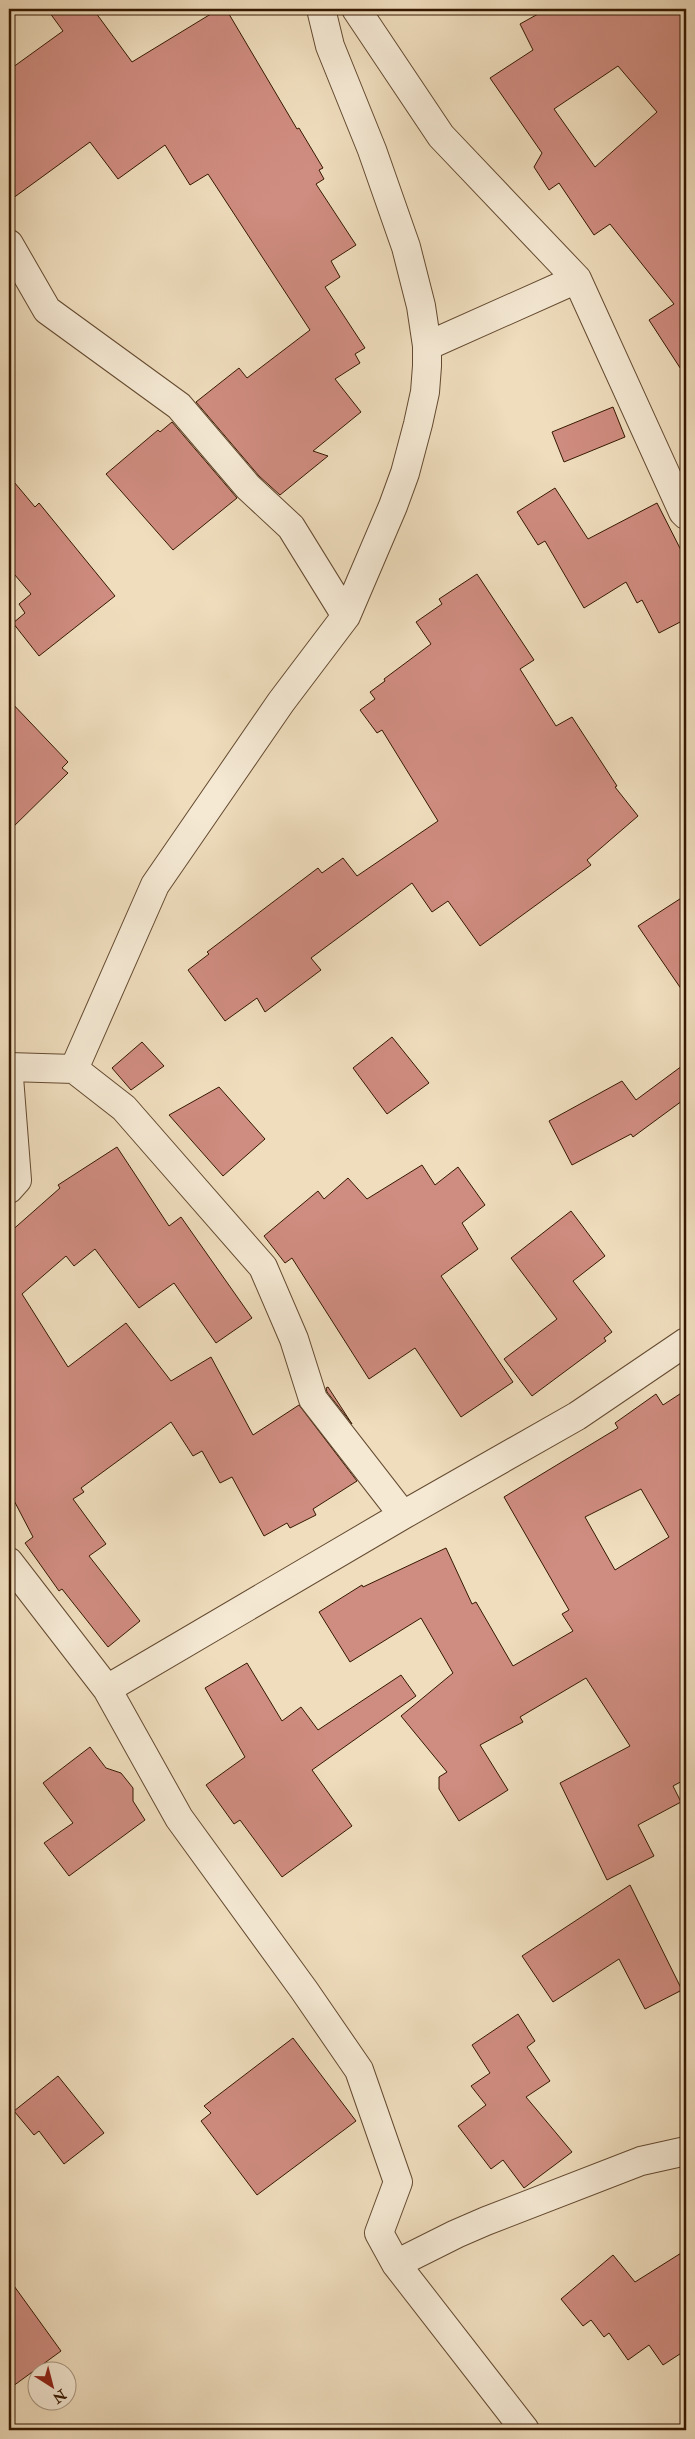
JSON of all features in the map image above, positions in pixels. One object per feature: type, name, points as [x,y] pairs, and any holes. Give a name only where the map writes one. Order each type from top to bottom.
[{"type":"street","points":[[74,1068],[155,884],[281,702],[346,616],[405,473],[425,392],[427,346],[421,306],[406,246],[372,150],[330,46],[321,9]]},
{"type":"street","points":[[356,9],[441,136],[577,279],[686,515]]},
{"type":"street","points":[[9,244],[47,310],[179,406],[248,487],[291,527],[346,616]]},
{"type":"street","points":[[427,346],[577,279]]},
{"type":"street","points":[[9,1067],[74,1068],[124,1108],[263,1267],[294,1339],[313,1399],[403,1515]]},
{"type":"street","points":[[9,1077],[16,1180],[9,1189]]},
{"type":"street","points":[[107,1688],[577,1416],[686,1342]]},
{"type":"street","points":[[9,1562],[107,1688],[179,1818],[304,1990],[359,2070],[398,2182],[379,2233],[396,2264],[525,2430]]},
{"type":"street","points":[[396,2264],[486,2221],[641,2161],[686,2151]]},
{"type":"building","points":[[47,9],[93,9],[132,62],[219,9],[226,9],[297,129],[299,128],[323,168],[319,170],[324,179],[316,184],[356,245],[331,261],[340,277],[325,287],[365,348],[355,354],[360,363],[335,379],[361,412],[313,451],[328,456],[280,495],[259,476],[196,402],[239,368],[247,378],[310,330],[208,174],[190,185],[165,145],[118,179],[90,142],[9,201],[9,70],[63,31]]},
{"type":"building","points":[[547,9],[686,9],[686,377],[649,320],[674,304],[610,224],[594,235],[559,183],[549,190],[534,167],[542,153],[490,78],[533,50],[520,24]],"holes":[[[618,66],[657,112],[595,167],[554,109]]]},
{"type":"building","points":[[613,407],[625,437],[564,462],[552,432]]},
{"type":"building","points":[[172,422],[237,498],[173,550],[106,474],[158,430],[160,432]]},
{"type":"building","points":[[9,476],[35,507],[39,503],[115,596],[39,656],[13,623],[25,613],[19,604],[31,594],[9,568]]},
{"type":"building","points":[[555,488],[588,539],[657,503],[686,560],[686,619],[659,633],[642,600],[637,603],[626,582],[584,608],[545,541],[538,545],[517,512]]},
{"type":"building","points":[[477,574],[534,660],[520,669],[556,726],[572,717],[617,786],[615,787],[638,816],[587,860],[591,865],[480,946],[448,901],[432,912],[412,883],[311,958],[321,970],[265,1012],[257,998],[225,1021],[188,970],[209,954],[207,952],[318,868],[322,873],[343,858],[357,876],[438,821],[382,730],[377,733],[360,710],[375,699],[370,692],[385,681],[384,679],[431,644],[416,622],[442,604],[439,599]]},
{"type":"building","points":[[9,700],[68,762],[62,768],[68,773],[9,831]]},
{"type":"building","points":[[686,895],[686,996],[638,926]]},
{"type":"building","points":[[392,1037],[429,1083],[387,1114],[353,1068]]},
{"type":"building","points":[[142,1042],[164,1066],[131,1090],[112,1068]]},
{"type":"building","points":[[686,1063],[686,1098],[633,1137],[631,1134],[572,1165],[549,1121],[622,1081],[636,1100]]},
{"type":"building","points":[[219,1087],[265,1139],[223,1176],[169,1115]]},
{"type":"building","points":[[117,1147],[169,1226],[181,1217],[252,1318],[216,1343],[174,1283],[139,1308],[95,1249],[74,1266],[66,1256],[22,1294],[68,1367],[126,1323],[171,1381],[211,1357],[253,1435],[299,1405],[357,1481],[313,1509],[316,1515],[290,1528],[287,1523],[264,1536],[232,1477],[220,1483],[202,1451],[193,1456],[171,1422],[81,1488],[84,1492],[73,1499],[106,1544],[89,1556],[140,1621],[108,1647],[62,1589],[59,1591],[25,1543],[33,1537],[9,1491],[9,1233],[60,1188],[58,1185]]},
{"type":"building","points":[[422,1165],[435,1185],[458,1167],[485,1205],[462,1223],[478,1249],[441,1276],[513,1382],[461,1417],[415,1348],[369,1379],[292,1258],[285,1263],[264,1236],[318,1191],[324,1199],[348,1178],[367,1199]]},
{"type":"building","points":[[571,1211],[605,1256],[573,1281],[612,1332],[604,1338],[606,1341],[532,1396],[504,1359],[557,1319],[511,1258]]},
{"type":"building","points":[[328,1387],[352,1424],[327,1392],[326,1388]]},
{"type":"building","points":[[686,1390],[686,1779],[673,1786],[681,1802],[638,1825],[654,1856],[607,1880],[560,1783],[630,1746],[586,1678],[520,1717],[523,1722],[480,1745],[508,1790],[459,1821],[439,1789],[439,1777],[447,1772],[401,1716],[453,1673],[421,1618],[350,1662],[319,1612],[362,1585],[363,1587],[446,1548],[472,1604],[476,1602],[513,1666],[573,1631],[562,1614],[569,1610],[504,1497],[618,1428],[615,1423],[656,1394],[663,1405]],"holes":[[[641,1489],[669,1537],[615,1570],[585,1517]]]},
{"type":"building","points":[[247,1663],[282,1721],[301,1707],[318,1730],[401,1675],[416,1696],[312,1770],[352,1826],[282,1877],[240,1820],[234,1824],[206,1785],[245,1757],[205,1688]]},
{"type":"building","points":[[90,1747],[106,1768],[121,1773],[133,1788],[133,1801],[145,1820],[69,1876],[44,1843],[73,1823],[43,1783]]},
{"type":"building","points":[[630,1885],[682,1990],[645,2009],[619,1959],[553,2002],[522,1956]]},
{"type":"building","points":[[518,2014],[535,2041],[527,2047],[550,2081],[526,2097],[572,2152],[524,2188],[503,2160],[491,2169],[458,2126],[486,2105],[471,2086],[490,2073],[472,2045]]},
{"type":"building","points":[[293,2038],[356,2121],[257,2195],[201,2121],[211,2113],[204,2106]]},
{"type":"building","points":[[58,2076],[104,2133],[64,2164],[39,2131],[34,2135],[14,2111]]},
{"type":"building","points":[[686,2250],[686,2350],[663,2365],[649,2345],[628,2360],[609,2333],[604,2337],[591,2320],[583,2326],[561,2299],[613,2255],[635,2282]]},
{"type":"building","points":[[9,2279],[61,2351],[46,2362],[28,2362],[28,2375],[9,2389]]}]
